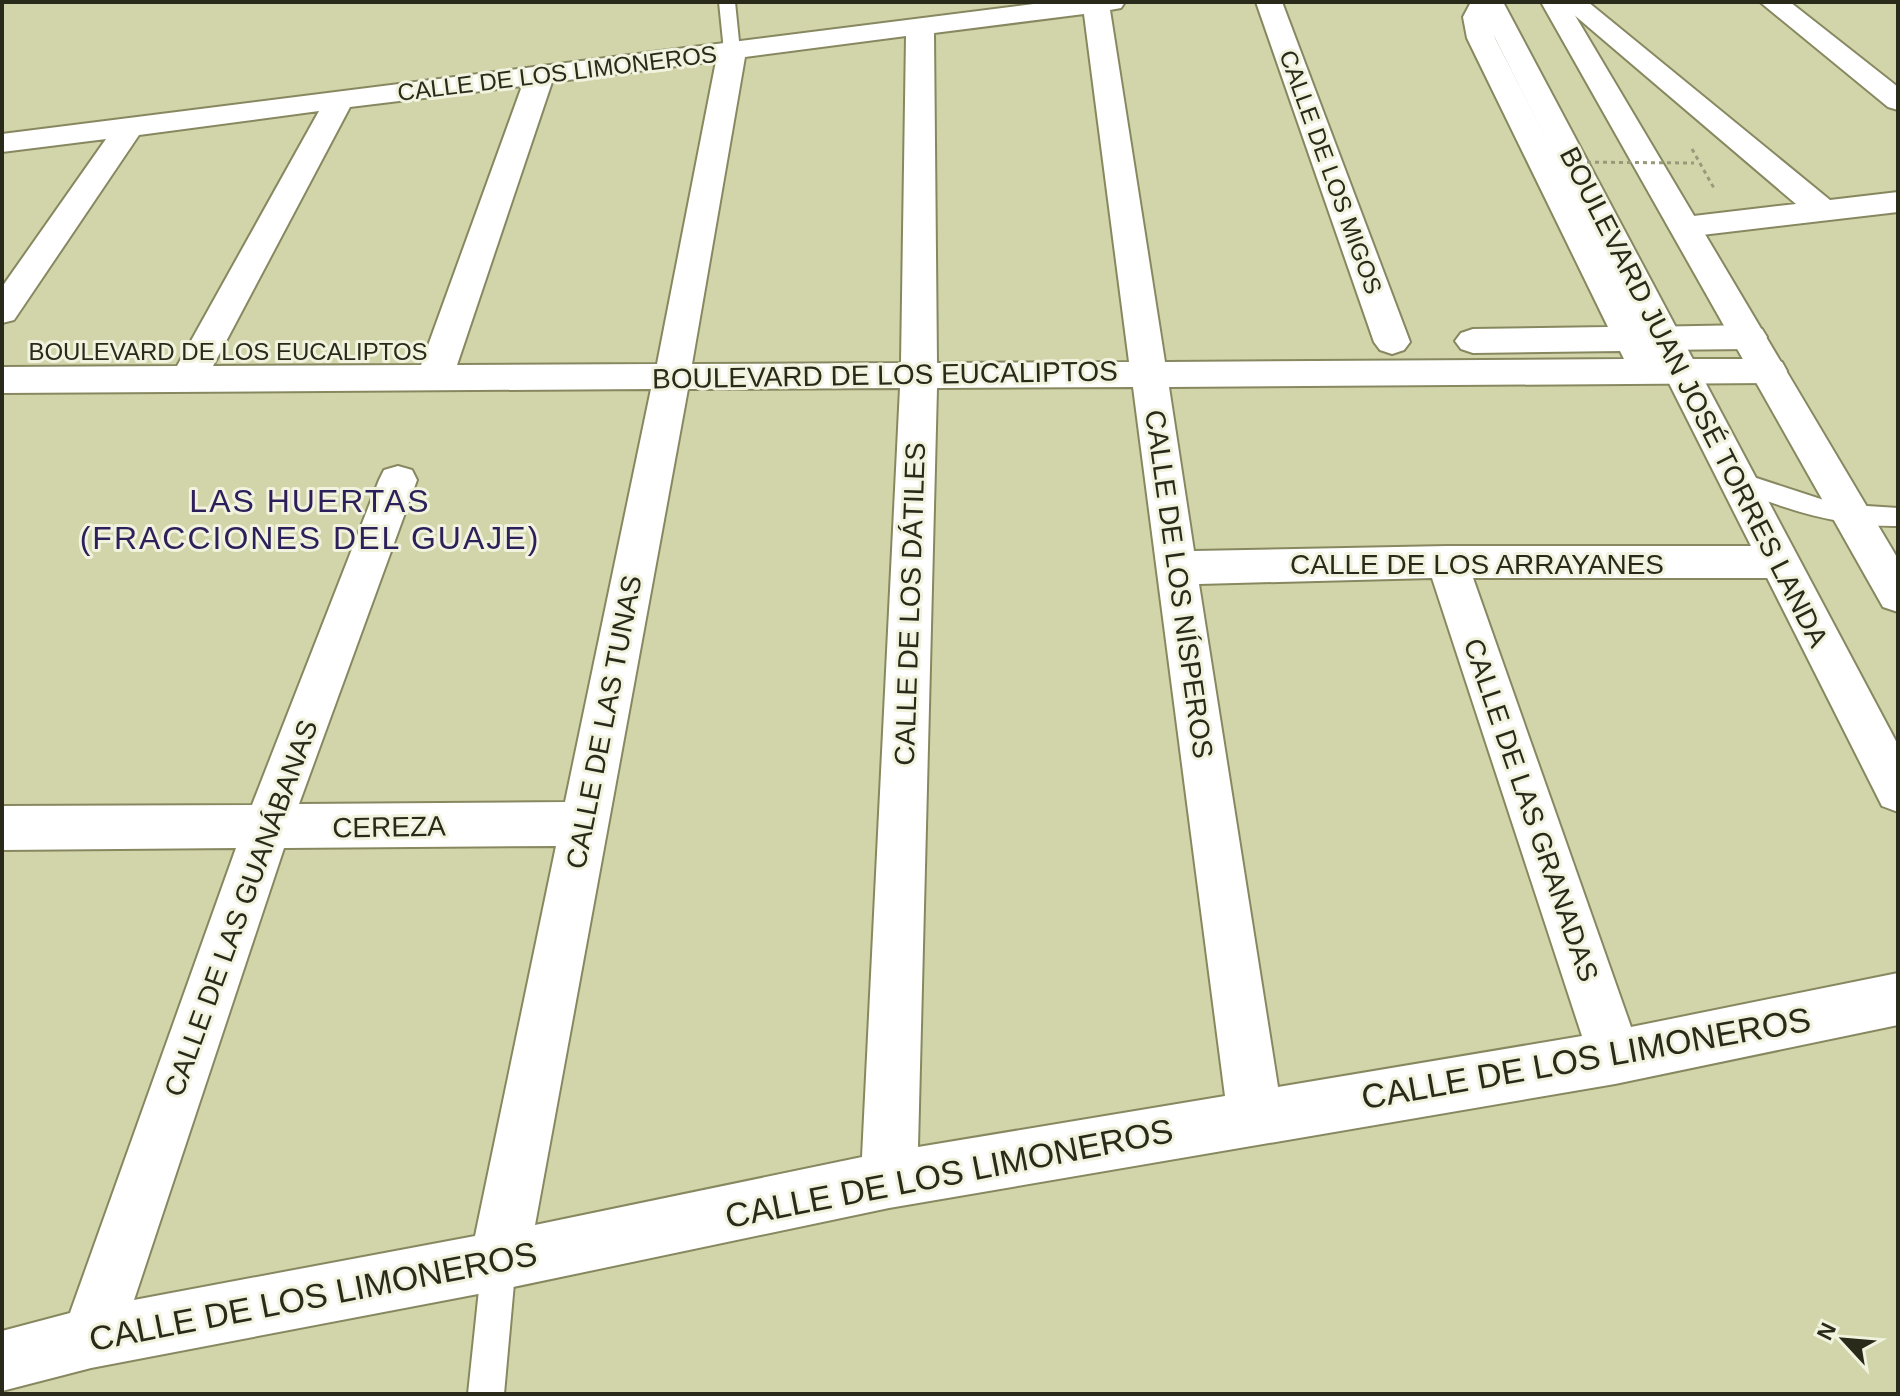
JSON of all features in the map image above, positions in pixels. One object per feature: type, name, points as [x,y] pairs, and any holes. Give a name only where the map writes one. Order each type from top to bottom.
[{"type":"street","name":"CALLE DE LOS MIGOS","points":[[1269,2],[1392,342]]},
{"type":"street","name":"BOULEVARD JUAN JOSÉ TORRES LANDA","points":[[1487,2],[1658,356],[1738,481],[1898,791]]},
{"type":"street","points":[[1554,2],[1898,595]]},
{"type":"street","points":[[1572,2],[1825,212]]},
{"type":"street","points":[[1773,2],[1898,101]]},
{"type":"street","name":"CALLE DE LOS LIMONEROS","points":[[2,143],[1104,3]]},
{"type":"street","name":"CALLE DE LOS NÍSPEROS","points":[[1104,3],[1147,359],[1255,1117]]},
{"type":"street","name":"CALLE DE LOS DÁTILES","points":[[889,1180],[919,361],[920,27]]},
{"type":"street","name":"CALLE DE LAS TUNAS","points":[[499,1261],[732,51]]},
{"type":"street","points":[[439,365],[540,74]]},
{"type":"street","points":[[195,365],[339,101]]},
{"type":"street","points":[[2,312],[129,127]]},
{"type":"street","points":[[1685,227],[1898,202]]},
{"type":"street","name":"BOULEVARD DE LOS EUCALIPTOS","points":[[2,352],[195,365],[1658,356],[1750,337]]},
{"type":"street","name":"BOULEVARD DE LOS EUCALIPTOS","points":[[1147,359],[1392,342],[1658,356],[1769,371]]},
{"type":"street","name":"BOULEVARD DE LOS EUCALIPTOS","points":[[2,380],[195,365]]},
{"type":"street","name":"CALLE DE LAS GUANÁBANAS","points":[[91,1338],[267,828],[398,480]]},
{"type":"street","name":"CALLE DE LOS ARRAYANES","points":[[1176,568],[1447,562],[1778,562]]},
{"type":"street","name":"CALLE DE LAS GRANADAS","points":[[1447,562],[1615,1057]]},
{"type":"street","name":"CEREZA","points":[[2,828],[583,824]]},
{"type":"street","name":"CALLE DE LOS LIMONEROS","points":[[2,1361],[91,1338],[499,1261],[889,1180],[1615,1057],[1898,999]]},
{"type":"lane","points":[[727,2],[732,51]]},
{"type":"lane","points":[[1738,481],[1793,503],[1853,516],[1898,517]]},
{"type":"lane","name":"CALLE DE LAS TUNAS","points":[[486,1394],[499,1261]]},
{"type":"path","points":[[1563,162],[1701,163],[1717,190]]},
{"type":"district","name":"LAS HUERTAS (FRACCIONES DEL GUAJE)","points":[[310,520]]}]
